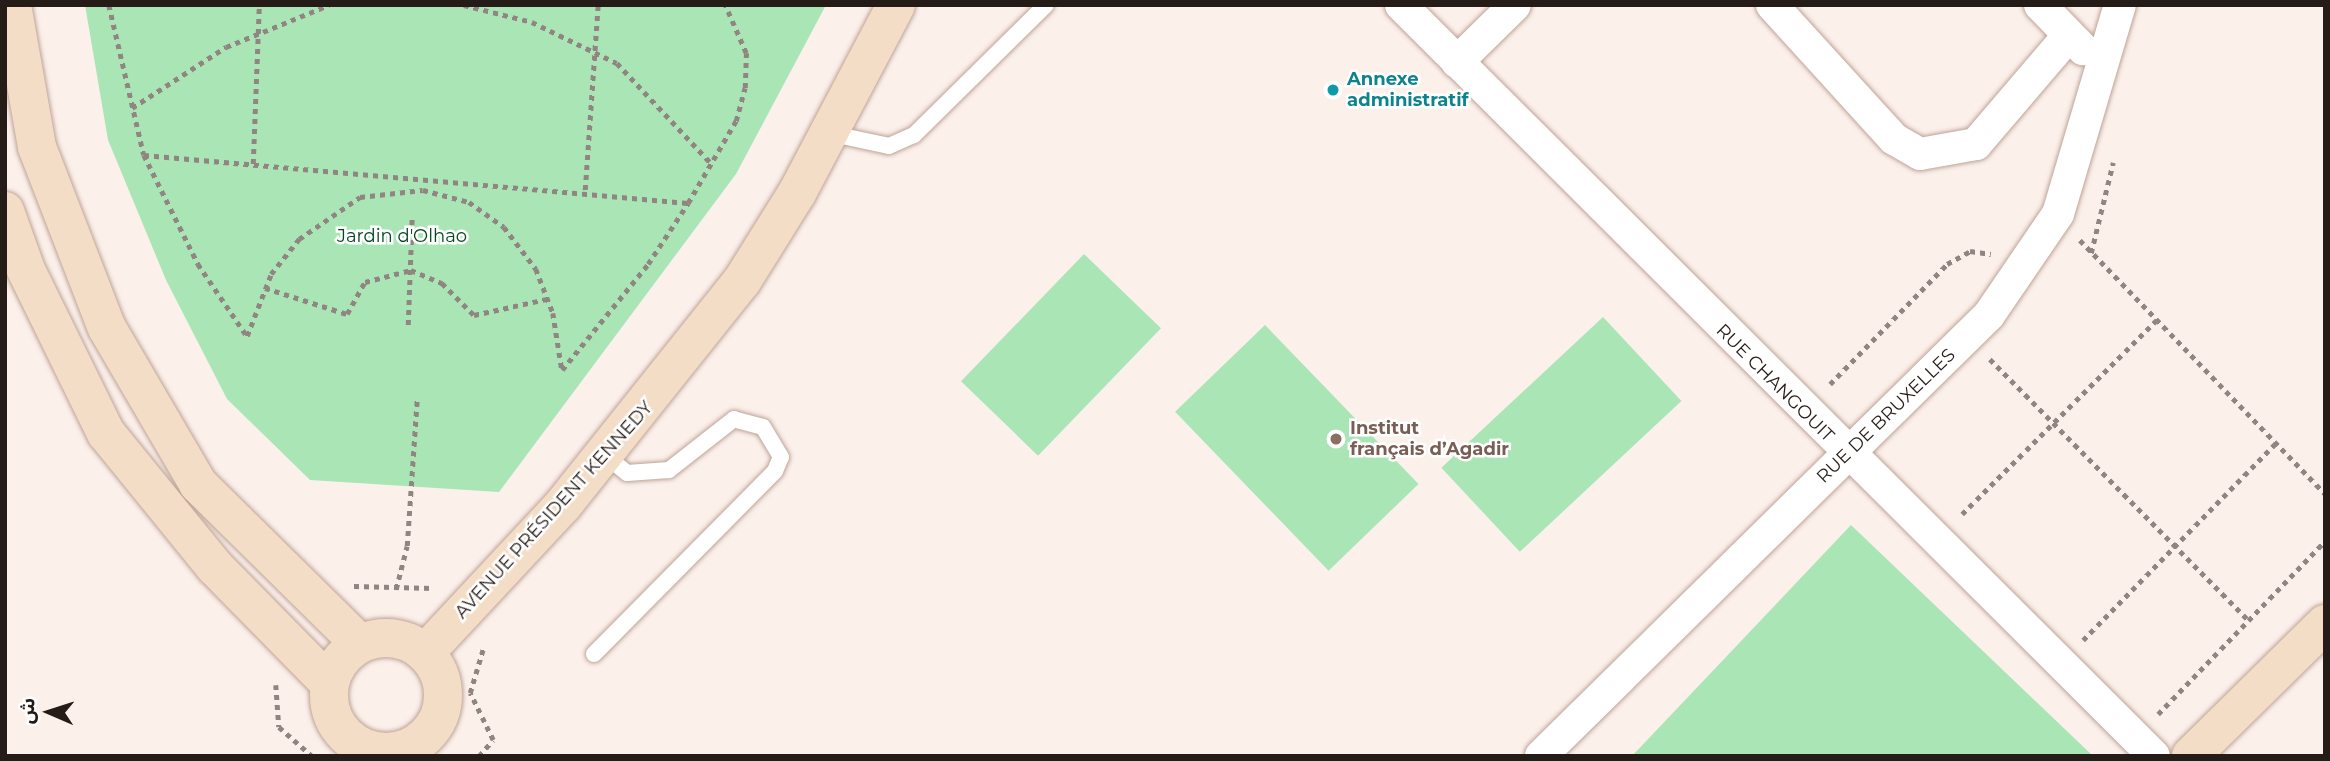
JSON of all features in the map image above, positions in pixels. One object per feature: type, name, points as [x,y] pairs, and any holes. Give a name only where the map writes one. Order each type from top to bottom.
[{"type":"street","points":[[12,5],[37,148],[107,328],[198,484],[359,643]]},
{"type":"street","name":"AVENUE PRÉSIDENT KENNEDY","points":[[425,653],[606,455],[742,281],[828,133],[896,5]]},
{"type":"street","name":"RUE CHANGOUIT","points":[[1401,5],[1846,454],[2145,747]]},
{"type":"street","points":[[1457,62],[1515,5]]},
{"type":"street","points":[[1772,5],[1894,139],[1920,154],[1976,144],[2069,35]]},
{"type":"street","points":[[2040,5],[2103,70]]},
{"type":"street","name":"RUE DE BRUXELLES","points":[[1541,756],[1967,337],[2030,258],[2058,214],[2103,70],[2120,5]]},
{"type":"street","points":[[5,211],[26,270],[106,433],[215,567],[329,684]]},
{"type":"street","points":[[2191,756],[2325,624]]},
{"type":"street","points":[[405,640],[425,653],[442,681],[442,707],[428,749],[394,753],[330,744],[329,684],[340,660],[359,643],[405,640]]},
{"type":"lane","points":[[828,133],[889,146],[914,135],[1046,5]]},
{"type":"lane","points":[[594,654],[775,471],[781,457],[763,427],[734,419],[668,470],[628,473],[606,455]]},
{"type":"path","points":[[109,5],[144,155],[192,254],[247,336],[265,288],[299,239],[334,210],[360,197],[423,190],[469,202],[504,227],[536,269],[547,299],[562,370],[648,264],[736,121],[745,88],[746,53],[725,5]]},
{"type":"path","points":[[253,164],[259,5]]},
{"type":"path","points":[[132,108],[258,31],[329,5]]},
{"type":"path","points":[[464,5],[532,22],[594,52],[645,88],[712,164]]},
{"type":"path","points":[[585,190],[598,5]]},
{"type":"path","points":[[144,155],[585,190],[688,202]]},
{"type":"path","points":[[423,190],[424,177]]},
{"type":"path","points":[[2058,214],[2325,494]]},
{"type":"path","points":[[408,325],[412,217]]},
{"type":"path","points":[[1784,392],[1832,384],[1961,254],[2030,258]]},
{"type":"path","points":[[265,288],[347,314],[365,282],[411,270],[442,283],[474,315],[547,299]]},
{"type":"path","points":[[1934,540],[2056,425],[2157,320]]},
{"type":"path","points":[[1967,337],[2248,620]]},
{"type":"path","points":[[396,589],[407,546],[417,399]]},
{"type":"path","points":[[2060,664],[2173,544],[2276,443]]},
{"type":"path","points":[[2145,747],[2248,620],[2325,541]]},
{"type":"path","points":[[459,616],[485,642],[470,693],[492,740],[479,756]]},
{"type":"green space","name":"Jardin d'Olhao","points":[[85,5],[826,5],[736,174],[499,492],[310,480],[227,399],[166,280],[108,140]]},
{"type":"green space","points":[[1084,254],[1161,328],[1038,456],[961,381]]},
{"type":"green space","points":[[1603,317],[1681,401],[1520,552],[1441,468]]},
{"type":"green space","points":[[1265,325],[1419,484],[1329,571],[1175,412]]},
{"type":"green space","points":[[1851,525],[2093,756],[1632,756]]},
{"type":"place","name":"Annexe administratif","points":[[1333,90]]},
{"type":"place","name":"Institut français d’Agadir","points":[[1336,439]]}]
